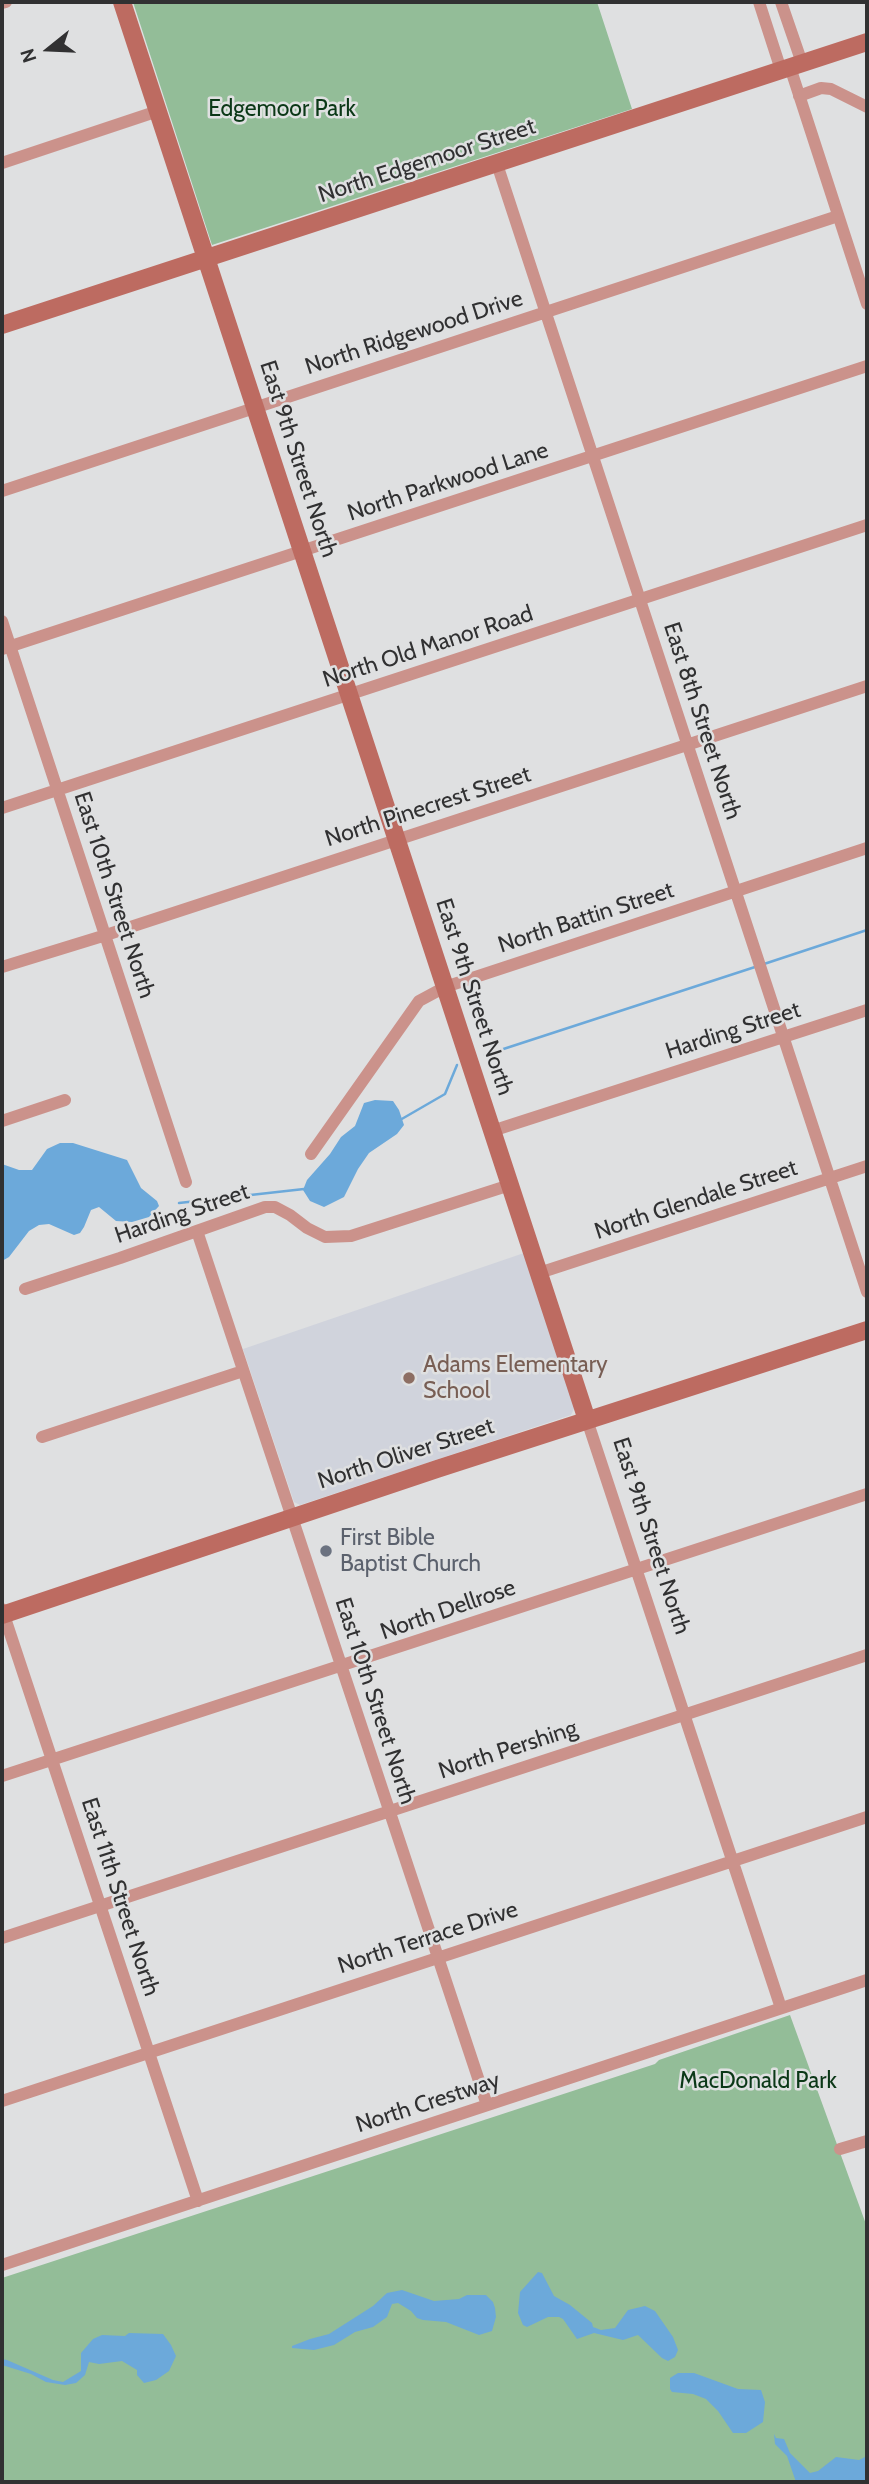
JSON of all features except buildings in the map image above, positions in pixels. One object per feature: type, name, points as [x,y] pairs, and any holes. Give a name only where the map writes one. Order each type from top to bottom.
[{"type":"street","name":"East 9th Street North","points":[[122,2],[781,2008]]},
{"type":"street","points":[[759,2],[791,67]]},
{"type":"street","points":[[781,2],[791,67],[799,96],[867,304]]},
{"type":"street","name":"North Edgemoor Street","points":[[2,325],[867,42]]},
{"type":"street","points":[[799,96],[821,88],[831,89],[867,107]]},
{"type":"street","points":[[2,163],[158,111]]},
{"type":"street","name":"East 8th Street North","points":[[497,164],[867,1292]]},
{"type":"street","name":"North Ridgewood Drive","points":[[2,491],[838,216]]},
{"type":"street","name":"North Parkwood Lane","points":[[6,648],[867,366]]},
{"type":"street","name":"North Old Manor Road","points":[[2,808],[867,525]]},
{"type":"street","name":"East 10th Street North","points":[[2,621],[6,648],[58,789],[186,1182]]},
{"type":"street","name":"North Pinecrest Street","points":[[2,967],[867,686]]},
{"type":"street","name":"North Battin Street","points":[[311,1154],[419,1001],[445,987],[867,848]]},
{"type":"street","name":"Harding Street","points":[[492,1131],[867,1010]]},
{"type":"street","points":[[2,1121],[65,1100]]},
{"type":"street","name":"North Glendale Street","points":[[539,1273],[867,1166]]},
{"type":"street","name":"Harding Street","points":[[25,1289],[265,1207],[275,1207],[325,1237],[351,1236],[510,1185]]},
{"type":"street","name":"East 10th Street North","points":[[197,1231],[487,2105]]},
{"type":"street","name":"North Oliver Street","points":[[2,1612],[867,1331]]},
{"type":"street","points":[[42,1437],[243,1371]]},
{"type":"street","name":"North Dellrose","points":[[2,1776],[867,1494]]},
{"type":"street","name":"East 11th Street North","points":[[2,1612],[198,2201]]},
{"type":"street","name":"North Pershing","points":[[2,1938],[867,1655]]},
{"type":"street","name":"North Terrace Drive","points":[[2,2101],[867,1817]]},
{"type":"street","name":"North Crestway","points":[[2,2265],[867,1980]]},
{"type":"street","points":[[840,2149],[867,2141]]},
{"type":"shaded area","name":"Adams Elementary School","points":[[524,1253],[575,1407],[571,1415],[300,1505],[294,1502],[243,1349]]},
{"type":"green space","name":"Edgemoor Park","points":[[133,2],[597,2],[632,109],[212,245]]},
{"type":"green space","name":"MacDonald Park","points":[[790,2015],[867,2227],[867,2482],[2,2482],[2,2278],[655,2064],[659,2060]]},
{"type":"water","points":[[375,1100],[393,1101],[404,1125],[397,1134],[369,1153],[344,1197],[324,1207],[310,1201],[303,1190],[307,1180],[341,1137],[355,1126],[364,1103]]},
{"type":"water","points":[[60,1143],[73,1143],[127,1160],[141,1188],[157,1201],[159,1206],[149,1217],[132,1222],[116,1221],[99,1207],[91,1210],[80,1233],[74,1235],[49,1224],[39,1225],[29,1231],[9,1257],[2,1261],[2,1164],[19,1170],[32,1170],[47,1149]]},
{"type":"water","points":[[538,2272],[542,2273],[554,2296],[570,2305],[592,2323],[593,2327],[601,2330],[615,2328],[628,2310],[645,2306],[655,2311],[673,2337],[678,2350],[675,2357],[668,2361],[662,2358],[638,2335],[623,2340],[594,2333],[577,2339],[559,2317],[548,2317],[527,2327],[523,2325],[518,2313],[520,2292]]},
{"type":"water","points":[[402,2290],[434,2301],[459,2299],[467,2295],[486,2295],[495,2308],[496,2317],[492,2331],[479,2335],[446,2322],[423,2320],[398,2303],[392,2304],[387,2317],[373,2327],[355,2332],[334,2345],[314,2350],[292,2348],[329,2334],[373,2306],[387,2293]]},
{"type":"water","points":[[129,2333],[163,2334],[176,2356],[169,2371],[156,2380],[144,2383],[137,2375],[137,2370],[122,2361],[99,2364],[89,2362],[85,2375],[76,2383],[65,2385],[46,2382],[2,2365],[2,2359],[7,2360],[63,2382],[81,2371],[81,2353],[93,2339],[102,2335],[125,2336]]},
{"type":"water","points":[[678,2373],[694,2373],[738,2389],[761,2390],[765,2402],[763,2422],[746,2433],[733,2433],[706,2399],[693,2394],[672,2392],[670,2378]]},
{"type":"water","points":[[774,2434],[776,2438],[784,2439],[790,2453],[810,2473],[818,2471],[836,2457],[859,2460],[867,2456],[867,2482],[796,2482],[787,2456],[775,2444]]},
{"type":"waterway","points":[[764,964],[867,930]]},
{"type":"waterway","points":[[485,1055],[755,967]]},
{"type":"waterway","points":[[400,1120],[445,1094],[457,1065]]},
{"type":"waterway","points":[[179,1203],[304,1189]]},
{"type":"place","name":"Adams Elementary School","points":[[409,1378]]},
{"type":"place","name":"First Bible Baptist Church","points":[[326,1551]]}]
